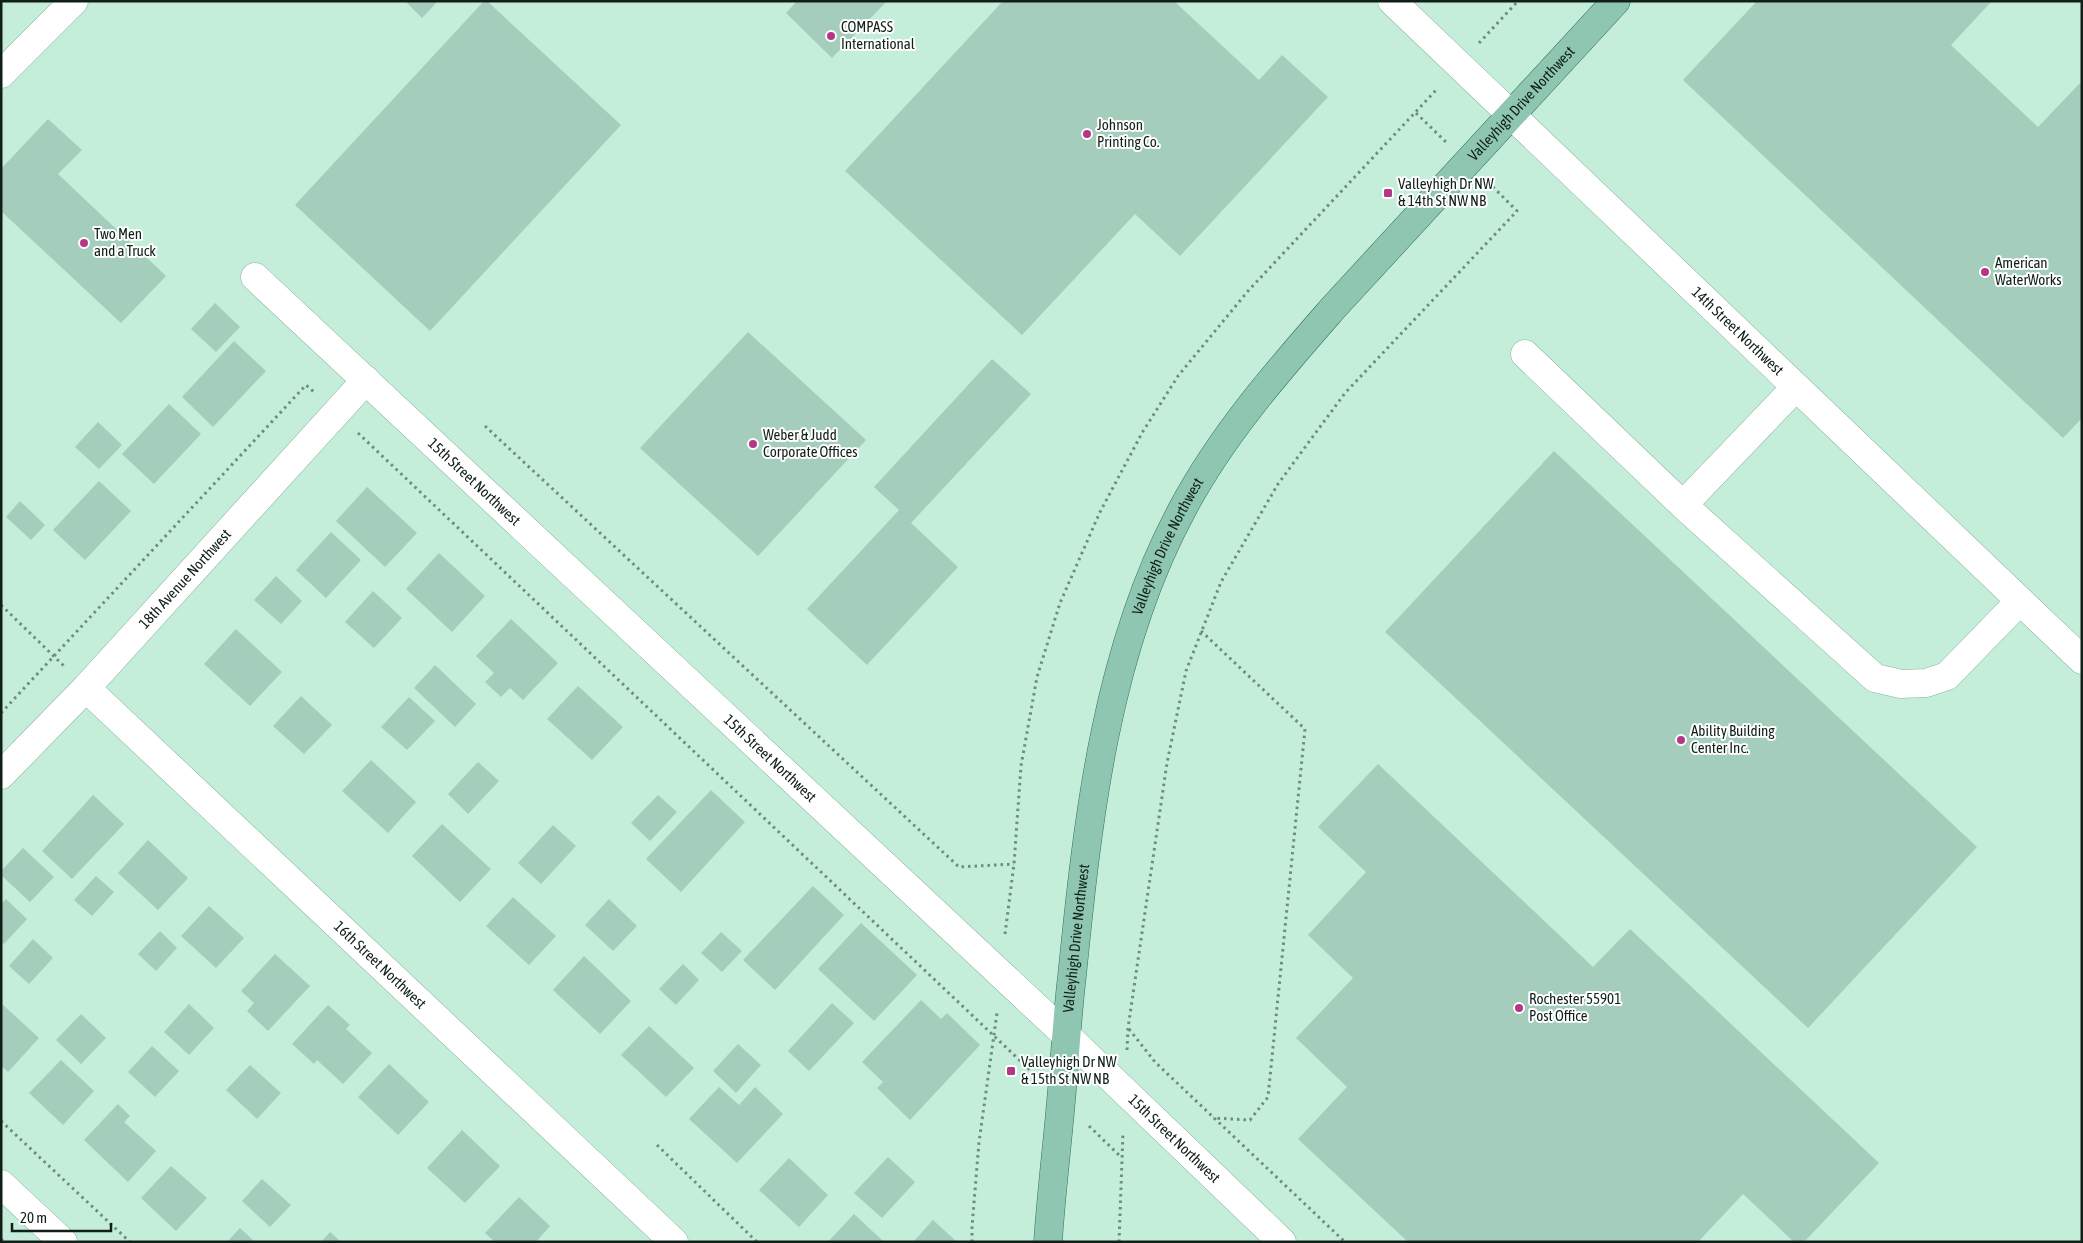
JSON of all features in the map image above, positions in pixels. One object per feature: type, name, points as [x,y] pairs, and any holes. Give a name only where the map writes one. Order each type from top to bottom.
[{"type":"main road","name":"Valleyhigh Drive Northwest","points":[[1048,1242],[1082,876],[1093,797],[1108,720],[1130,635],[1170,534],[1208,464],[1288,360],[1334,307],[1616,1]]},
{"type":"street","points":[[1,74],[74,1]]},
{"type":"street","name":"14th Street Northwest","points":[[1392,1],[2019,602],[2082,660]]},
{"type":"street","name":"15th Street Northwest","points":[[255,278],[1066,1035],[1282,1242]]},
{"type":"street","points":[[1525,354],[1683,505],[1874,678],[1901,684],[1926,683],[1947,676],[2019,602]]},
{"type":"street","name":"18th Avenue Northwest","points":[[1,775],[86,688],[366,380]]},
{"type":"street","points":[[1683,505],[1796,387]]},
{"type":"street","name":"16th Street Northwest","points":[[86,688],[674,1242]]},
{"type":"street","points":[[1,1184],[63,1242]]},
{"type":"path","points":[[1007,921],[1014,864],[1021,766],[1037,677],[1060,603],[1100,512],[1138,441],[1178,376],[1248,291],[1416,112]]},
{"type":"path","points":[[1345,1242],[1155,1062],[1128,1028],[1167,763],[1186,671],[1201,631],[1221,582],[1278,484],[1346,393],[1517,211]]},
{"type":"path","points":[[1,713],[306,385]]},
{"type":"path","points":[[485,426],[959,867],[1014,864]]},
{"type":"path","points":[[367,442],[994,1036],[979,1142],[972,1242]]},
{"type":"path","points":[[1,605],[55,657]]},
{"type":"path","points":[[1201,631],[1305,729],[1268,1097],[1250,1120],[1214,1118]]},
{"type":"path","points":[[1,1121],[130,1242]]},
{"type":"path","points":[[657,1145],[757,1242]]},
{"type":"path","points":[[1119,1242],[1121,1156]]},
{"type":"path","points":[[1,1239],[4,1242]]},
{"type":"building","points":[[405,1],[438,1],[422,18]]},
{"type":"building","points":[[484,1],[487,1],[621,125],[430,331],[295,205]]},
{"type":"building","name":"COMPASS International","points":[[797,1],[887,1],[832,58],[786,13]]},
{"type":"building","name":"Johnson Printing Co.","points":[[1003,1],[1174,1],[1259,80],[1282,55],[1328,97],[1180,256],[1135,214],[1022,335],[845,171]]},
{"type":"building","name":"American WaterWorks","points":[[1757,1],[1992,1],[1951,45],[2038,127],[2082,81],[2082,418],[2063,438],[1683,80]]},
{"type":"building","name":"Two Men and a Truck","points":[[48,119],[82,150],[58,174],[166,276],[121,323],[1,211],[1,169]]},
{"type":"building","points":[[215,303],[240,327],[216,352],[191,329]]},
{"type":"building","name":"Weber & Judd Corporate Offices","points":[[748,332],[866,440],[758,556],[640,448]]},
{"type":"building","points":[[234,341],[266,371],[213,427],[182,397]]},
{"type":"building","points":[[992,359],[1031,394],[911,523],[958,567],[867,665],[807,609],[899,510],[874,487]]},
{"type":"building","points":[[169,404],[201,434],[154,484],[122,454]]},
{"type":"building","points":[[98,422],[122,445],[99,469],[75,447]]},
{"type":"building","name":"Ability Building Center Inc.","points":[[1554,451],[1977,847],[1808,1028],[1385,632]]},
{"type":"building","points":[[99,481],[131,511],[85,560],[53,530]]},
{"type":"building","points":[[367,487],[417,533],[385,567],[336,521]]},
{"type":"building","points":[[20,501],[45,525],[31,540],[6,517]]},
{"type":"building","points":[[331,532],[361,560],[326,598],[296,570]]},
{"type":"building","points":[[439,553],[485,596],[452,632],[406,589]]},
{"type":"building","points":[[276,576],[302,601],[281,624],[254,600]]},
{"type":"building","points":[[373,591],[402,618],[374,648],[345,622]]},
{"type":"building","points":[[511,619],[558,663],[523,700],[510,688],[501,697],[485,682],[494,673],[476,656]]},
{"type":"building","points":[[236,629],[282,672],[250,706],[204,664]]},
{"type":"building","points":[[435,665],[476,704],[455,727],[414,688]]},
{"type":"building","points":[[578,686],[623,727],[592,760],[547,719]]},
{"type":"building","points":[[301,696],[332,725],[304,754],[273,726]]},
{"type":"building","points":[[409,697],[435,721],[407,750],[381,727]]},
{"type":"building","points":[[371,760],[416,802],[388,833],[342,791]]},
{"type":"building","points":[[478,762],[499,781],[468,814],[448,794]]},
{"type":"building","name":"Rochester 55901 Post Office","points":[[1378,764],[1593,967],[1630,929],[1879,1163],[1804,1242],[1794,1242],[1743,1194],[1698,1242],[1408,1242],[1298,1139],[1347,1087],[1296,1038],[1353,978],[1308,935],[1366,872],[1318,827]]},
{"type":"building","points":[[711,790],[745,822],[681,892],[646,859]]},
{"type":"building","points":[[93,795],[124,824],[72,879],[42,851]]},
{"type":"building","points":[[658,795],[677,812],[650,841],[631,823]]},
{"type":"building","points":[[442,824],[491,869],[460,902],[412,856]]},
{"type":"building","points":[[553,825],[576,846],[541,884],[518,863]]},
{"type":"building","points":[[148,840],[188,878],[158,910],[118,873]]},
{"type":"building","points":[[23,848],[54,877],[30,902],[1,875],[1,871]]},
{"type":"building","points":[[96,876],[114,892],[92,916],[74,900]]},
{"type":"building","points":[[813,886],[844,915],[775,990],[743,960]]},
{"type":"building","points":[[513,897],[556,936],[529,965],[486,926]]},
{"type":"building","points":[[6,899],[27,919],[4,944],[1,942],[1,904]]},
{"type":"building","points":[[609,899],[637,926],[613,951],[585,925]]},
{"type":"building","points":[[209,906],[244,938],[216,968],[181,936]]},
{"type":"building","points":[[861,923],[917,975],[874,1021],[818,969]]},
{"type":"building","points":[[160,931],[177,948],[156,971],[138,954]]},
{"type":"building","points":[[721,932],[742,951],[722,972],[701,953]]},
{"type":"building","points":[[33,939],[53,958],[29,984],[9,966]]},
{"type":"building","points":[[275,954],[310,986],[268,1031],[247,1011],[254,1003],[241,991]]},
{"type":"building","points":[[584,956],[631,1001],[600,1034],[553,990]]},
{"type":"building","points":[[683,964],[699,980],[676,1005],[659,989]]},
{"type":"building","points":[[921,1000],[941,1019],[947,1013],[980,1045],[910,1120],[877,1088],[883,1082],[862,1062]]},
{"type":"building","points":[[1,1003],[39,1038],[8,1072],[1,1066]]},
{"type":"building","points":[[832,1003],[854,1023],[809,1071],[788,1051]]},
{"type":"building","points":[[189,1004],[214,1028],[189,1055],[164,1032]]},
{"type":"building","points":[[328,1005],[350,1025],[346,1029],[372,1053],[343,1084],[317,1060],[314,1064],[292,1044]]},
{"type":"building","points":[[81,1014],[106,1038],[81,1064],[56,1040]]},
{"type":"building","points":[[649,1026],[694,1068],[666,1097],[621,1055]]},
{"type":"building","points":[[738,1044],[761,1065],[736,1093],[713,1071]]},
{"type":"building","points":[[152,1046],[179,1071],[155,1097],[128,1072]]},
{"type":"building","points":[[61,1060],[94,1091],[63,1125],[29,1093]]},
{"type":"building","points":[[389,1064],[429,1102],[398,1135],[358,1097]]},
{"type":"building","points":[[250,1065],[281,1093],[257,1119],[226,1090]]},
{"type":"building","points":[[719,1087],[739,1105],[755,1087],[783,1114],[737,1163],[689,1119]]},
{"type":"building","points":[[118,1104],[130,1116],[124,1122],[156,1151],[128,1182],[84,1140]]},
{"type":"building","points":[[462,1130],[500,1166],[465,1203],[427,1168]]},
{"type":"building","points":[[888,1157],[915,1182],[882,1218],[854,1193]]},
{"type":"building","points":[[789,1158],[828,1195],[799,1227],[759,1190]]},
{"type":"building","points":[[171,1166],[207,1198],[176,1231],[141,1198]]},
{"type":"building","points":[[262,1179],[291,1205],[270,1227],[242,1201]]},
{"type":"building","points":[[519,1197],[550,1226],[536,1242],[495,1242],[485,1233]]},
{"type":"building","points":[[854,1214],[884,1242],[828,1242]]},
{"type":"building","points":[[933,1220],[957,1242],[913,1242]]},
{"type":"building","points":[[240,1228],[255,1242],[227,1242]]},
{"type":"building","points":[[330,1232],[341,1242],[321,1242]]},
{"type":"place","name":"COMPASS International","points":[[831,36]]},
{"type":"place","name":"Johnson Printing Co.","points":[[1087,134]]},
{"type":"place","name":"Valleyhigh Dr NW & 14th St NW NB","points":[[1388,193]]},
{"type":"place","name":"Two Men and a Truck","points":[[84,243]]},
{"type":"place","name":"American WaterWorks","points":[[1985,272]]},
{"type":"place","name":"Weber & Judd Corporate Offices","points":[[753,444]]},
{"type":"place","name":"Ability Building Center Inc.","points":[[1681,740]]},
{"type":"place","name":"Rochester 55901 Post Office","points":[[1519,1008]]},
{"type":"place","name":"Valleyhigh Dr NW & 15th St NW NB","points":[[1011,1071]]}]
